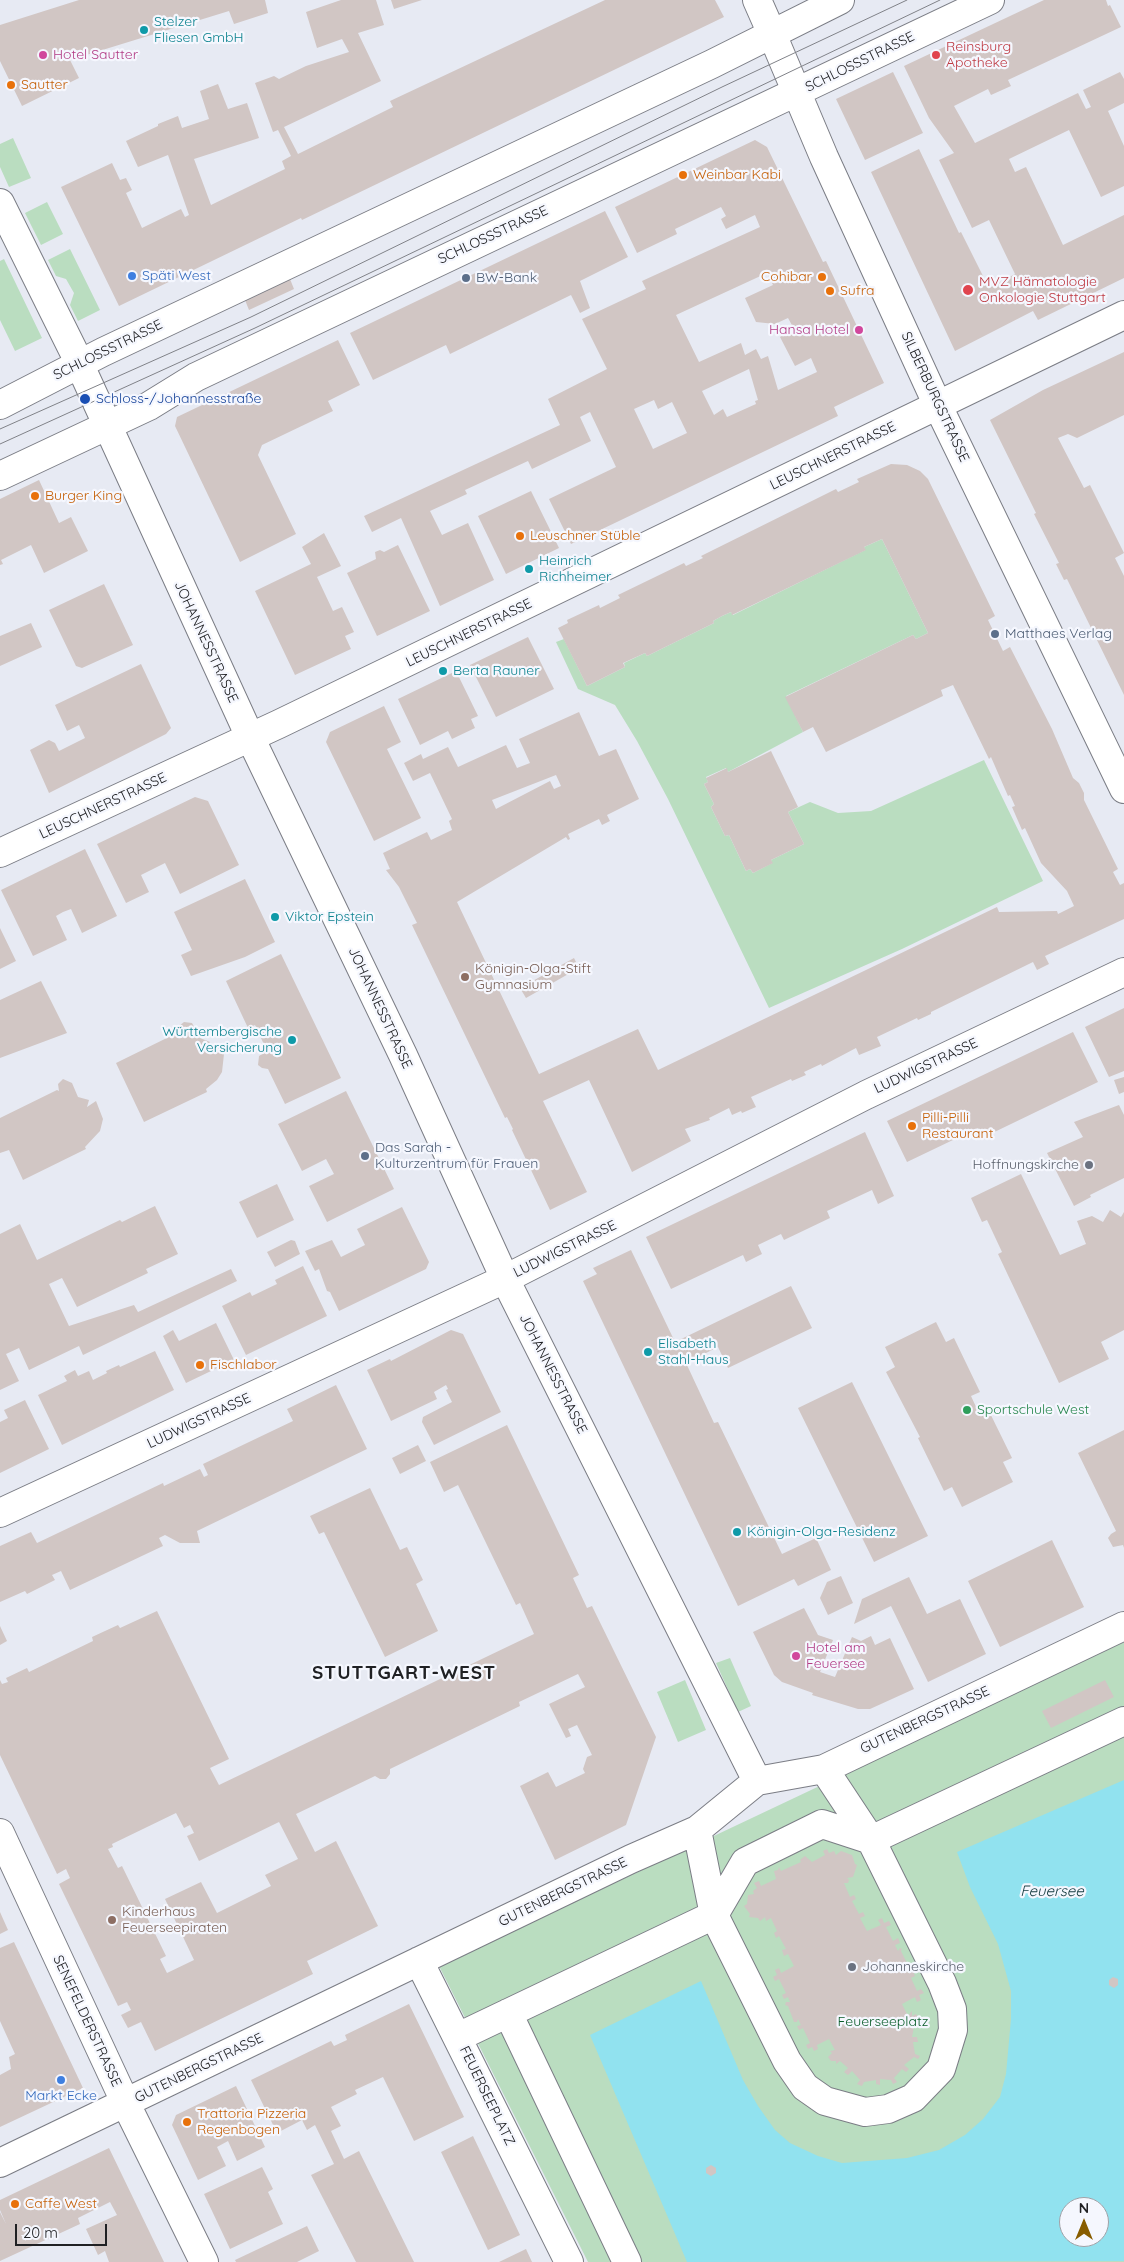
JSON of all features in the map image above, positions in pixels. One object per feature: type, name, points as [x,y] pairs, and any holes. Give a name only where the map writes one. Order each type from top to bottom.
[{"type":"street","name":"SILBERBURGSTRASSE","points":[[756,0],[824,157],[938,406],[1124,789]]},
{"type":"street","name":"SCHLOSSSTRASSE","points":[[0,405],[79,364],[712,64],[840,0]]},
{"type":"street","name":"SCHLOSSSTRASSE","points":[[0,476],[149,406],[204,373],[990,0]]},
{"type":"street","name":"JOHANNESSTRASSE","points":[[0,203],[79,364],[250,737],[403,1056],[505,1278],[757,1781]]},
{"type":"street","name":"LEUSCHNERSTRASSE","points":[[0,854],[250,737],[1124,316]]},
{"type":"street","name":"LUDWIGSTRASSE","points":[[0,1514],[505,1278],[866,1095],[1124,972]]},
{"type":"street","name":"GUTENBERGSTRASSE","points":[[0,2163],[126,2104],[631,1859],[696,1830],[757,1781],[824,1769],[1124,1626]]},
{"type":"street","points":[[714,1915],[745,1862],[822,1824],[871,1840],[1124,1721]]},
{"type":"street","points":[[696,1830],[714,1915],[787,2061],[805,2087],[824,2101],[866,2112],[888,2109],[913,2098],[941,2069],[953,2030],[952,2009],[942,1984],[871,1840],[824,1769]]},
{"type":"street","name":"SENEFELDERSTRASSE","points":[[0,1833],[126,2104],[204,2262]]},
{"type":"street","name":"FEUERSEEPLATZ","points":[[458,2037],[714,1915]]},
{"type":"street","name":"FEUERSEEPLATZ","points":[[419,1961],[569,2262]]},
{"type":"street","points":[[508,2013],[627,2262]]},
{"type":"green space","points":[[13,138],[31,178],[9,187],[0,167],[0,144]]},
{"type":"green space","points":[[47,202],[63,234],[41,245],[25,213]]},
{"type":"green space","points":[[70,249],[100,310],[78,321],[70,305],[74,293],[66,279],[56,276],[48,260]]},
{"type":"green space","points":[[4,259],[42,338],[15,351],[0,320],[0,261]]},
{"type":"green space","points":[[882,539],[928,633],[916,639],[913,635],[786,696],[803,732],[728,772],[726,768],[706,777],[708,782],[704,784],[714,804],[711,807],[725,836],[729,835],[746,871],[750,869],[753,873],[772,863],[771,860],[804,844],[788,812],[810,802],[838,813],[871,811],[984,760],[1043,881],[902,949],[769,1008],[668,799],[637,741],[615,705],[578,689],[556,642],[564,639],[587,686],[625,667],[624,663],[645,653],[647,656],[714,623],[713,621],[731,612],[733,615],[865,550],[864,547]]},
{"type":"green space","name":"Feuerseeplatz","points":[[1124,1642],[1124,2262],[588,2262],[439,1966]]},
{"type":"green space","points":[[730,1658],[751,1706],[738,1712],[716,1663]]},
{"type":"green space","points":[[685,1680],[706,1730],[678,1742],[657,1692]]},
{"type":"water","name":"Feuersee","points":[[1124,1780],[1124,2261],[687,2262],[590,2035],[701,1981],[743,2080],[775,2130],[790,2143],[818,2156],[842,2163],[907,2158],[939,2150],[965,2135],[983,2119],[1000,2097],[1006,2074],[1011,2019],[1011,1991],[998,1944],[970,1887],[957,1852]]},
{"type":"building","name":"Hotel Sautter","points":[[79,0],[265,0],[268,13],[234,24],[229,11],[70,60],[79,78],[22,106],[0,61],[0,25]]},
{"type":"building","points":[[341,0],[376,0],[384,25],[358,33],[381,81],[284,127],[298,154],[393,107],[390,101],[605,0],[715,0],[724,17],[119,306],[61,187],[112,163],[120,180],[126,178],[132,190],[126,193],[142,228],[181,209],[185,217],[189,215],[168,155],[138,167],[126,141],[178,116],[182,128],[209,119],[200,91],[218,84],[228,109],[247,103],[259,138],[194,159],[211,205],[285,169],[282,161],[291,156],[278,130],[273,132],[255,83],[274,76],[279,79],[306,66],[349,52],[342,39],[317,48],[306,12]]},
{"type":"building","points":[[391,0],[422,0],[394,9]]},
{"type":"building","points":[[1044,0],[1106,0],[1121,27],[1008,80],[1011,86],[991,95],[988,89],[954,106],[975,143],[1078,93],[1086,109],[1091,107],[1083,90],[1120,72],[1124,79],[1124,103],[1108,111],[1124,146],[1124,186],[1101,197],[1069,130],[1009,159],[1015,172],[1026,167],[1063,245],[1124,215],[1124,278],[1038,320],[1033,311],[955,351],[871,172],[919,149],[959,233],[961,232],[989,288],[1015,274],[989,220],[972,228],[939,160],[954,153],[929,118],[904,66]]},
{"type":"building","points":[[893,72],[923,133],[865,160],[836,99]]},
{"type":"building","points":[[755,140],[767,147],[823,262],[826,261],[884,383],[834,407],[838,416],[571,544],[549,499],[616,467],[590,412],[580,417],[591,441],[532,469],[528,461],[465,490],[467,494],[430,511],[442,535],[468,523],[494,580],[440,606],[401,518],[372,532],[364,516],[560,425],[548,399],[607,369],[582,319],[646,289],[642,281],[760,227],[755,215],[726,229],[721,219],[726,216],[721,207],[675,229],[677,234],[637,253],[615,207]],"holes":[[[767,273],[773,285],[745,298],[756,322],[775,324],[788,318],[794,329],[780,337],[795,366],[811,358],[817,372],[778,390],[768,356],[761,359],[756,349],[745,355],[741,343],[699,362],[676,315]],[[749,369],[758,400],[755,401],[756,404],[727,417],[723,409],[714,415],[702,391]],[[654,400],[658,409],[672,402],[687,433],[653,449],[634,409]]]},
{"type":"building","points":[[605,211],[628,257],[580,281],[590,308],[580,313],[571,295],[450,354],[446,345],[373,380],[350,333]]},
{"type":"building","points":[[290,279],[294,289],[249,310],[245,300]]},
{"type":"building","points":[[338,340],[360,385],[328,401],[333,411],[262,445],[258,455],[296,534],[240,562],[175,426],[177,417]]},
{"type":"building","points":[[1124,352],[1124,415],[1077,438],[1068,434],[1058,438],[1084,488],[1090,485],[1124,553],[1115,558],[1124,576],[1124,695],[1067,579],[1064,580],[1056,564],[1059,563],[990,420],[1043,390]]},
{"type":"building","points":[[891,464],[907,465],[920,471],[928,479],[995,616],[988,620],[1003,651],[1010,647],[1052,729],[1073,778],[1079,783],[1084,793],[1084,800],[1118,869],[1113,872],[1120,885],[1124,883],[1124,919],[1045,956],[1049,964],[1037,970],[1033,962],[931,1012],[931,1014],[918,1020],[917,1018],[877,1037],[881,1046],[859,1055],[856,1048],[822,1066],[821,1064],[804,1072],[806,1075],[792,1081],[791,1079],[751,1097],[756,1107],[732,1115],[729,1108],[709,1118],[710,1120],[685,1129],[691,1141],[632,1172],[589,1080],[543,1101],[587,1192],[550,1210],[513,1129],[507,1117],[505,1118],[412,925],[417,923],[399,887],[386,870],[390,869],[383,853],[427,832],[431,840],[452,830],[449,821],[452,819],[430,773],[413,781],[404,763],[421,754],[423,759],[448,747],[458,767],[506,745],[517,768],[530,763],[519,739],[579,712],[599,756],[616,749],[639,799],[607,815],[610,821],[602,825],[599,819],[568,834],[570,839],[568,840],[566,837],[457,902],[539,1074],[638,1029],[658,1070],[997,907],[999,912],[1057,911],[1058,914],[1074,906],[1067,891],[1041,863],[1025,828],[1022,830],[1012,807],[1015,806],[1010,795],[1008,796],[991,757],[989,759],[953,685],[941,690],[943,696],[826,752],[813,727],[803,732],[785,697],[913,635],[916,639],[928,633],[882,539],[864,547],[866,550],[732,615],[731,612],[722,616],[713,621],[714,623],[647,656],[645,653],[623,663],[625,667],[587,686],[558,628],[568,623],[567,620],[599,605],[600,608],[620,598],[618,595],[684,563],[686,566],[703,558],[701,556],[836,489],[838,492],[859,482],[857,479]],"holes":[[[556,775],[561,786],[554,789],[550,781],[496,809],[492,800]]]},
{"type":"building","points":[[39,480],[59,523],[71,517],[88,551],[44,573],[31,545],[1,560],[3,564],[0,565],[0,499]]},
{"type":"building","name":"Leuschner Stüble","points":[[531,491],[559,548],[506,574],[478,516]]},
{"type":"building","points":[[324,533],[341,566],[317,577],[333,611],[342,607],[354,632],[345,636],[351,649],[295,675],[255,591],[311,564],[302,547]]},
{"type":"building","points":[[398,545],[430,611],[377,636],[347,573],[376,559],[375,552],[380,550],[384,552]]},
{"type":"building","points":[[104,584],[133,645],[82,668],[76,666],[49,610]]},
{"type":"building","points":[[31,623],[42,647],[0,666],[0,636]]},
{"type":"building","points":[[528,637],[554,689],[496,717],[470,665]]},
{"type":"building","points":[[141,664],[171,728],[166,734],[49,793],[30,750],[49,740],[55,743],[59,751],[85,738],[79,725],[67,731],[55,705]]},
{"type":"building","points":[[456,671],[478,716],[471,719],[475,728],[452,739],[448,731],[420,745],[398,699]]},
{"type":"building","points":[[384,706],[401,742],[387,749],[421,818],[374,841],[326,742],[330,732]]},
{"type":"building","points":[[771,751],[798,807],[788,812],[804,844],[771,860],[773,863],[753,873],[750,869],[746,871],[729,835],[725,836],[711,807],[714,804],[704,784],[708,782],[706,778],[727,768],[728,772]]},
{"type":"building","points":[[195,797],[208,801],[239,865],[180,894],[165,863],[141,875],[149,892],[126,903],[97,844]]},
{"type":"building","points":[[85,849],[117,916],[82,933],[71,909],[63,912],[56,916],[67,940],[33,956],[1,890]]},
{"type":"building","points":[[245,879],[275,942],[245,957],[191,976],[181,955],[192,950],[174,912]]},
{"type":"building","points":[[0,928],[16,961],[0,969]]},
{"type":"building","name":"Württembergische Versicherung","points":[[281,954],[341,1078],[285,1104],[268,1069],[258,1065],[259,1056],[267,1051],[255,1025],[248,1028],[226,981]]},
{"type":"building","points":[[574,958],[579,968],[526,998],[520,988]]},
{"type":"building","points":[[41,981],[67,1033],[0,1058],[0,1000]]},
{"type":"building","points":[[1124,1008],[1124,1071],[1109,1077],[1085,1027]]},
{"type":"building","points":[[184,1022],[192,1023],[200,1038],[210,1042],[208,1049],[218,1043],[224,1054],[222,1072],[217,1080],[206,1089],[207,1092],[144,1122],[116,1063],[179,1032],[179,1026]]},
{"type":"building","points":[[1073,1032],[1098,1082],[982,1138],[978,1128],[907,1162],[887,1121]]},
{"type":"building","points":[[1124,1077],[1124,1092],[1119,1094],[1114,1080]]},
{"type":"building","points":[[63,1079],[72,1083],[78,1097],[89,1100],[87,1107],[96,1101],[103,1119],[100,1131],[85,1147],[86,1149],[23,1180],[9,1150],[0,1153],[0,1118],[57,1090],[59,1091],[58,1084]]},
{"type":"building","points":[[346,1091],[394,1189],[327,1222],[309,1186],[334,1174],[326,1159],[302,1171],[278,1124]]},
{"type":"building","name":"Hoffnungskirche","points":[[1119,1105],[1124,1115],[1124,1178],[1090,1195],[1091,1197],[1074,1206],[1047,1153],[1083,1137],[1074,1122]]},
{"type":"building","points":[[865,1132],[894,1196],[878,1204],[872,1190],[827,1211],[830,1218],[784,1240],[781,1234],[758,1245],[762,1254],[746,1262],[743,1255],[671,1289],[646,1237]]},
{"type":"building","points":[[1021,1174],[1060,1255],[1086,1244],[1077,1221],[1092,1216],[1103,1222],[1110,1210],[1121,1217],[1124,1212],[1124,1330],[1101,1342],[1109,1359],[1059,1383],[998,1254],[1002,1252],[987,1220],[982,1222],[971,1198]]},
{"type":"building","points":[[277,1184],[294,1220],[257,1238],[239,1202]]},
{"type":"building","points":[[155,1206],[178,1254],[146,1269],[148,1273],[77,1307],[62,1278],[49,1284],[69,1326],[134,1305],[138,1312],[231,1269],[237,1281],[83,1355],[79,1346],[29,1370],[19,1348],[6,1354],[19,1381],[0,1390],[0,1234],[20,1224],[37,1260],[120,1220],[122,1222]]},
{"type":"building","points":[[402,1207],[429,1262],[426,1269],[339,1311],[330,1292],[327,1291],[319,1269],[315,1271],[305,1251],[332,1240],[341,1257],[365,1245],[357,1229]]},
{"type":"building","points":[[291,1240],[295,1241],[300,1254],[275,1267],[267,1252]]},
{"type":"building","points":[[631,1250],[675,1342],[791,1286],[812,1328],[728,1368],[718,1347],[686,1363],[714,1423],[718,1422],[782,1554],[816,1538],[831,1570],[798,1586],[794,1579],[738,1606],[583,1281],[597,1274],[593,1268]]},
{"type":"building","points":[[303,1266],[327,1316],[246,1355],[222,1306],[250,1292],[252,1296],[277,1284],[275,1280]]},
{"type":"building","points":[[936,1322],[946,1342],[954,1338],[980,1392],[971,1396],[977,1409],[986,1405],[1012,1458],[1003,1462],[1013,1482],[962,1507],[952,1487],[944,1491],[918,1438],[920,1437],[886,1372],[895,1367],[885,1347]]},
{"type":"building","points":[[216,1323],[234,1360],[186,1383],[163,1336],[173,1330],[179,1341]]},
{"type":"building","points":[[451,1330],[463,1334],[501,1412],[434,1445],[422,1422],[423,1417],[452,1402],[446,1390],[448,1389],[446,1385],[434,1392],[437,1399],[391,1421],[367,1370],[390,1359],[391,1361]]},
{"type":"building","points":[[155,1351],[174,1390],[62,1445],[38,1395],[67,1381],[64,1376],[75,1370],[78,1376],[89,1371],[93,1380],[107,1373],[106,1371],[119,1365],[120,1367]]},
{"type":"building","points":[[852,1382],[928,1536],[874,1562],[798,1408]]},
{"type":"building","points":[[336,1385],[367,1449],[197,1531],[200,1543],[180,1543],[165,1535],[159,1538],[163,1546],[70,1590],[61,1571],[52,1575],[55,1580],[27,1594],[25,1591],[0,1602],[0,1546],[31,1532],[37,1543],[163,1483],[164,1486],[200,1469],[204,1477],[208,1475],[203,1464],[293,1421],[287,1409]]},
{"type":"building","points":[[25,1400],[49,1449],[0,1473],[0,1422],[8,1418],[4,1410]]},
{"type":"building","points":[[507,1425],[579,1575],[573,1578],[587,1608],[592,1606],[656,1737],[626,1825],[555,1860],[520,1786],[548,1772],[556,1787],[585,1773],[583,1769],[587,1757],[592,1755],[577,1725],[568,1729],[571,1736],[566,1738],[549,1704],[585,1687],[578,1674],[519,1702],[520,1706],[390,1769],[390,1774],[386,1779],[380,1779],[375,1776],[296,1814],[315,1852],[336,1841],[378,1926],[307,1961],[313,1974],[155,2051],[141,2022],[128,2028],[121,2015],[131,2010],[127,2002],[118,2006],[59,1884],[70,1878],[66,1869],[57,1874],[0,1755],[0,1680],[2,1684],[8,1682],[6,1678],[27,1668],[29,1672],[93,1641],[92,1637],[118,1625],[120,1628],[157,1611],[229,1759],[210,1768],[219,1785],[534,1634],[520,1603],[516,1605],[458,1485],[444,1492],[430,1462]],"holes":[[[176,1813],[184,1828],[190,1825],[194,1833],[187,1836],[199,1861],[279,1822],[298,1859],[265,1875],[271,1886],[217,1913],[201,1882],[165,1899],[194,1960],[167,1973],[160,1959],[166,1956],[122,1866],[118,1868],[108,1849],[113,1847],[112,1844]]]},
{"type":"building","points":[[1124,1430],[1124,1548],[1123,1545],[1113,1547],[1108,1538],[1116,1531],[1078,1453]]},
{"type":"building","points":[[418,1445],[426,1461],[400,1474],[392,1458]]},
{"type":"building","points":[[370,1488],[400,1550],[407,1547],[423,1580],[416,1584],[438,1631],[385,1657],[324,1532],[319,1534],[310,1516]]},
{"type":"building","points":[[1052,1540],[1084,1607],[1000,1647],[968,1581]]},
{"type":"building","points":[[841,1576],[853,1603],[828,1615],[820,1598],[827,1582]]},
{"type":"building","points":[[909,1577],[927,1614],[960,1599],[986,1654],[928,1682],[891,1606],[854,1624],[862,1599]]},
{"type":"building","points":[[804,1608],[818,1635],[833,1640],[820,1672],[835,1677],[852,1637],[861,1641],[871,1636],[875,1645],[890,1638],[914,1689],[870,1709],[858,1709],[812,1695],[813,1693],[782,1682],[774,1675],[753,1632]]},
{"type":"building","points":[[0,1626],[7,1641],[0,1645]]},
{"type":"building","points":[[1105,1680],[1114,1697],[1051,1728],[1042,1711]]},
{"type":"building","name":"Johanneskirche","points":[[827,1849],[829,1853],[834,1851],[836,1855],[841,1851],[852,1855],[857,1865],[853,1877],[847,1878],[849,1880],[848,1883],[844,1883],[850,1897],[854,1895],[856,1899],[852,1901],[859,1914],[863,1912],[865,1916],[860,1918],[867,1931],[881,1925],[878,1920],[882,1918],[884,1923],[889,1921],[891,1925],[886,1927],[893,1941],[898,1938],[900,1943],[895,1945],[898,1951],[900,1948],[902,1949],[901,1951],[908,1965],[910,1965],[910,1968],[906,1968],[908,1973],[913,1971],[915,1976],[911,1978],[917,1991],[921,1989],[924,1993],[919,1995],[921,2000],[917,2002],[915,1997],[902,2004],[908,2016],[912,2011],[912,2016],[916,2014],[919,2020],[915,2022],[912,2037],[917,2037],[918,2042],[913,2042],[915,2054],[920,2056],[918,2059],[914,2057],[904,2065],[909,2069],[906,2072],[902,2069],[894,2078],[897,2082],[893,2084],[891,2080],[880,2079],[880,2085],[876,2084],[876,2080],[864,2082],[862,2086],[857,2084],[860,2080],[852,2071],[848,2075],[844,2072],[848,2068],[840,2061],[836,2064],[836,2061],[831,2061],[828,2057],[832,2053],[830,2051],[835,2050],[829,2039],[817,2045],[818,2049],[814,2051],[812,2047],[808,2049],[806,2045],[810,2043],[803,2028],[799,2030],[797,2026],[801,2025],[798,2019],[797,2022],[794,2022],[788,2006],[785,2005],[786,2002],[790,2002],[788,1997],[784,1999],[782,1995],[786,1993],[779,1979],[775,1981],[773,1977],[777,1975],[775,1970],[779,1968],[781,1973],[794,1966],[788,1954],[784,1956],[782,1950],[786,1949],[779,1936],[776,1938],[774,1933],[777,1931],[771,1918],[766,1921],[765,1917],[760,1921],[758,1918],[749,1917],[750,1914],[744,1906],[747,1904],[748,1895],[754,1894],[753,1891],[757,1888],[754,1883],[759,1881],[761,1886],[776,1879],[774,1871],[778,1870],[779,1867],[781,1871],[801,1862],[800,1860],[805,1856],[812,1862],[825,1855],[823,1851]]},
{"type":"building","points":[[0,1912],[8,1930],[0,1934]]},
{"type":"building","points":[[14,1942],[83,2088],[0,2127],[0,2075],[11,2069],[9,2057],[15,2054],[0,2021],[0,1948]]},
{"type":"building","points":[[1113,1977],[1118,1979],[1118,1985],[1114,1988],[1109,1985],[1109,1980]]},
{"type":"building","points":[[409,2004],[464,2117],[414,2141],[383,2077],[355,2090],[357,2094],[331,2107],[341,2126],[331,2131],[344,2159],[359,2151],[414,2262],[356,2262],[311,2175],[334,2164],[315,2125],[307,2130],[302,2120],[277,2133],[251,2080],[331,2041],[334,2046],[347,2040],[345,2035]]},
{"type":"building","points":[[236,2086],[265,2147],[237,2161],[228,2141],[217,2147],[226,2166],[198,2180],[172,2125],[176,2115]]},
{"type":"building","points":[[473,2136],[520,2235],[488,2250],[441,2152]]},
{"type":"building","points":[[109,2148],[164,2262],[109,2262],[105,2251],[98,2255],[86,2229],[117,2215],[110,2202],[78,2218],[80,2224],[0,2261],[0,2212],[6,2224],[0,2210],[0,2200]]},
{"type":"building","points":[[711,2165],[716,2168],[716,2173],[711,2176],[706,2173],[706,2168]]},
{"type":"building","points":[[262,2167],[273,2189],[268,2192],[283,2224],[230,2249],[204,2194]]},
{"type":"building","points":[[307,2226],[319,2251],[297,2262],[236,2262],[235,2260]]},
{"type":"building","points":[[526,2249],[532,2262],[499,2262]]},
{"type":"tram line","points":[[0,429],[251,317],[722,87],[907,0]]},
{"type":"tram line","points":[[0,444],[255,328],[940,0]]},
{"type":"place","name":"Stelzer Fliesen GmbH","points":[[144,30]]},
{"type":"place","name":"Hotel Sautter","points":[[43,55]]},
{"type":"place","name":"Reinsburg Apotheke","points":[[936,55]]},
{"type":"place","name":"Sautter","points":[[11,85]]},
{"type":"place","name":"Weinbar Kabi","points":[[683,175]]},
{"type":"place","name":"Späti West","points":[[132,276]]},
{"type":"place","name":"Cohibar","points":[[822,277]]},
{"type":"place","name":"BW-Bank","points":[[466,278]]},
{"type":"place","name":"MVZ Hämatologie Onkologie Stuttgart","points":[[968,290]]},
{"type":"place","name":"Sufra","points":[[830,291]]},
{"type":"place","name":"Hansa Hotel","points":[[859,330]]},
{"type":"place","name":"Schloss-/Johannesstraße","points":[[85,399]]},
{"type":"place","name":"Burger King","points":[[35,496]]},
{"type":"place","name":"Leuschner Stüble","points":[[520,536]]},
{"type":"place","name":"Heinrich Richheimer","points":[[529,569]]},
{"type":"place","name":"Matthaes Verlag","points":[[995,634]]},
{"type":"place","name":"Berta Rauner","points":[[443,671]]},
{"type":"place","name":"Viktor Epstein","points":[[275,917]]},
{"type":"place","name":"Königin-Olga-Stift Gymnasium","points":[[465,977]]},
{"type":"place","name":"Württembergische Versicherung","points":[[292,1040]]},
{"type":"place","name":"Pilli-Pilli Restaurant","points":[[912,1126]]},
{"type":"place","name":"Das Sarah - Kulturzentrum für Frauen","points":[[365,1156]]},
{"type":"place","name":"Hoffnungskirche","points":[[1089,1165]]},
{"type":"place","name":"Elisabeth Stahl-Haus","points":[[648,1352]]},
{"type":"place","name":"Fischlabor","points":[[200,1365]]},
{"type":"place","name":"Sportschule West","points":[[967,1410]]},
{"type":"place","name":"Königin-Olga-Residenz","points":[[737,1532]]},
{"type":"place","name":"Hotel am Feuersee","points":[[796,1656]]},
{"type":"place","name":"Kinderhaus Feuerseepiraten","points":[[112,1920]]},
{"type":"place","name":"Johanneskirche","points":[[852,1967]]},
{"type":"place","name":"Markt Ecke","points":[[61,2080]]},
{"type":"place","name":"Trattoria Pizzeria Regenbogen","points":[[187,2122]]},
{"type":"place","name":"Caffe West","points":[[15,2204]]},
{"type":"district","name":"STUTTGART-WEST","points":[[404,1673]]}]
